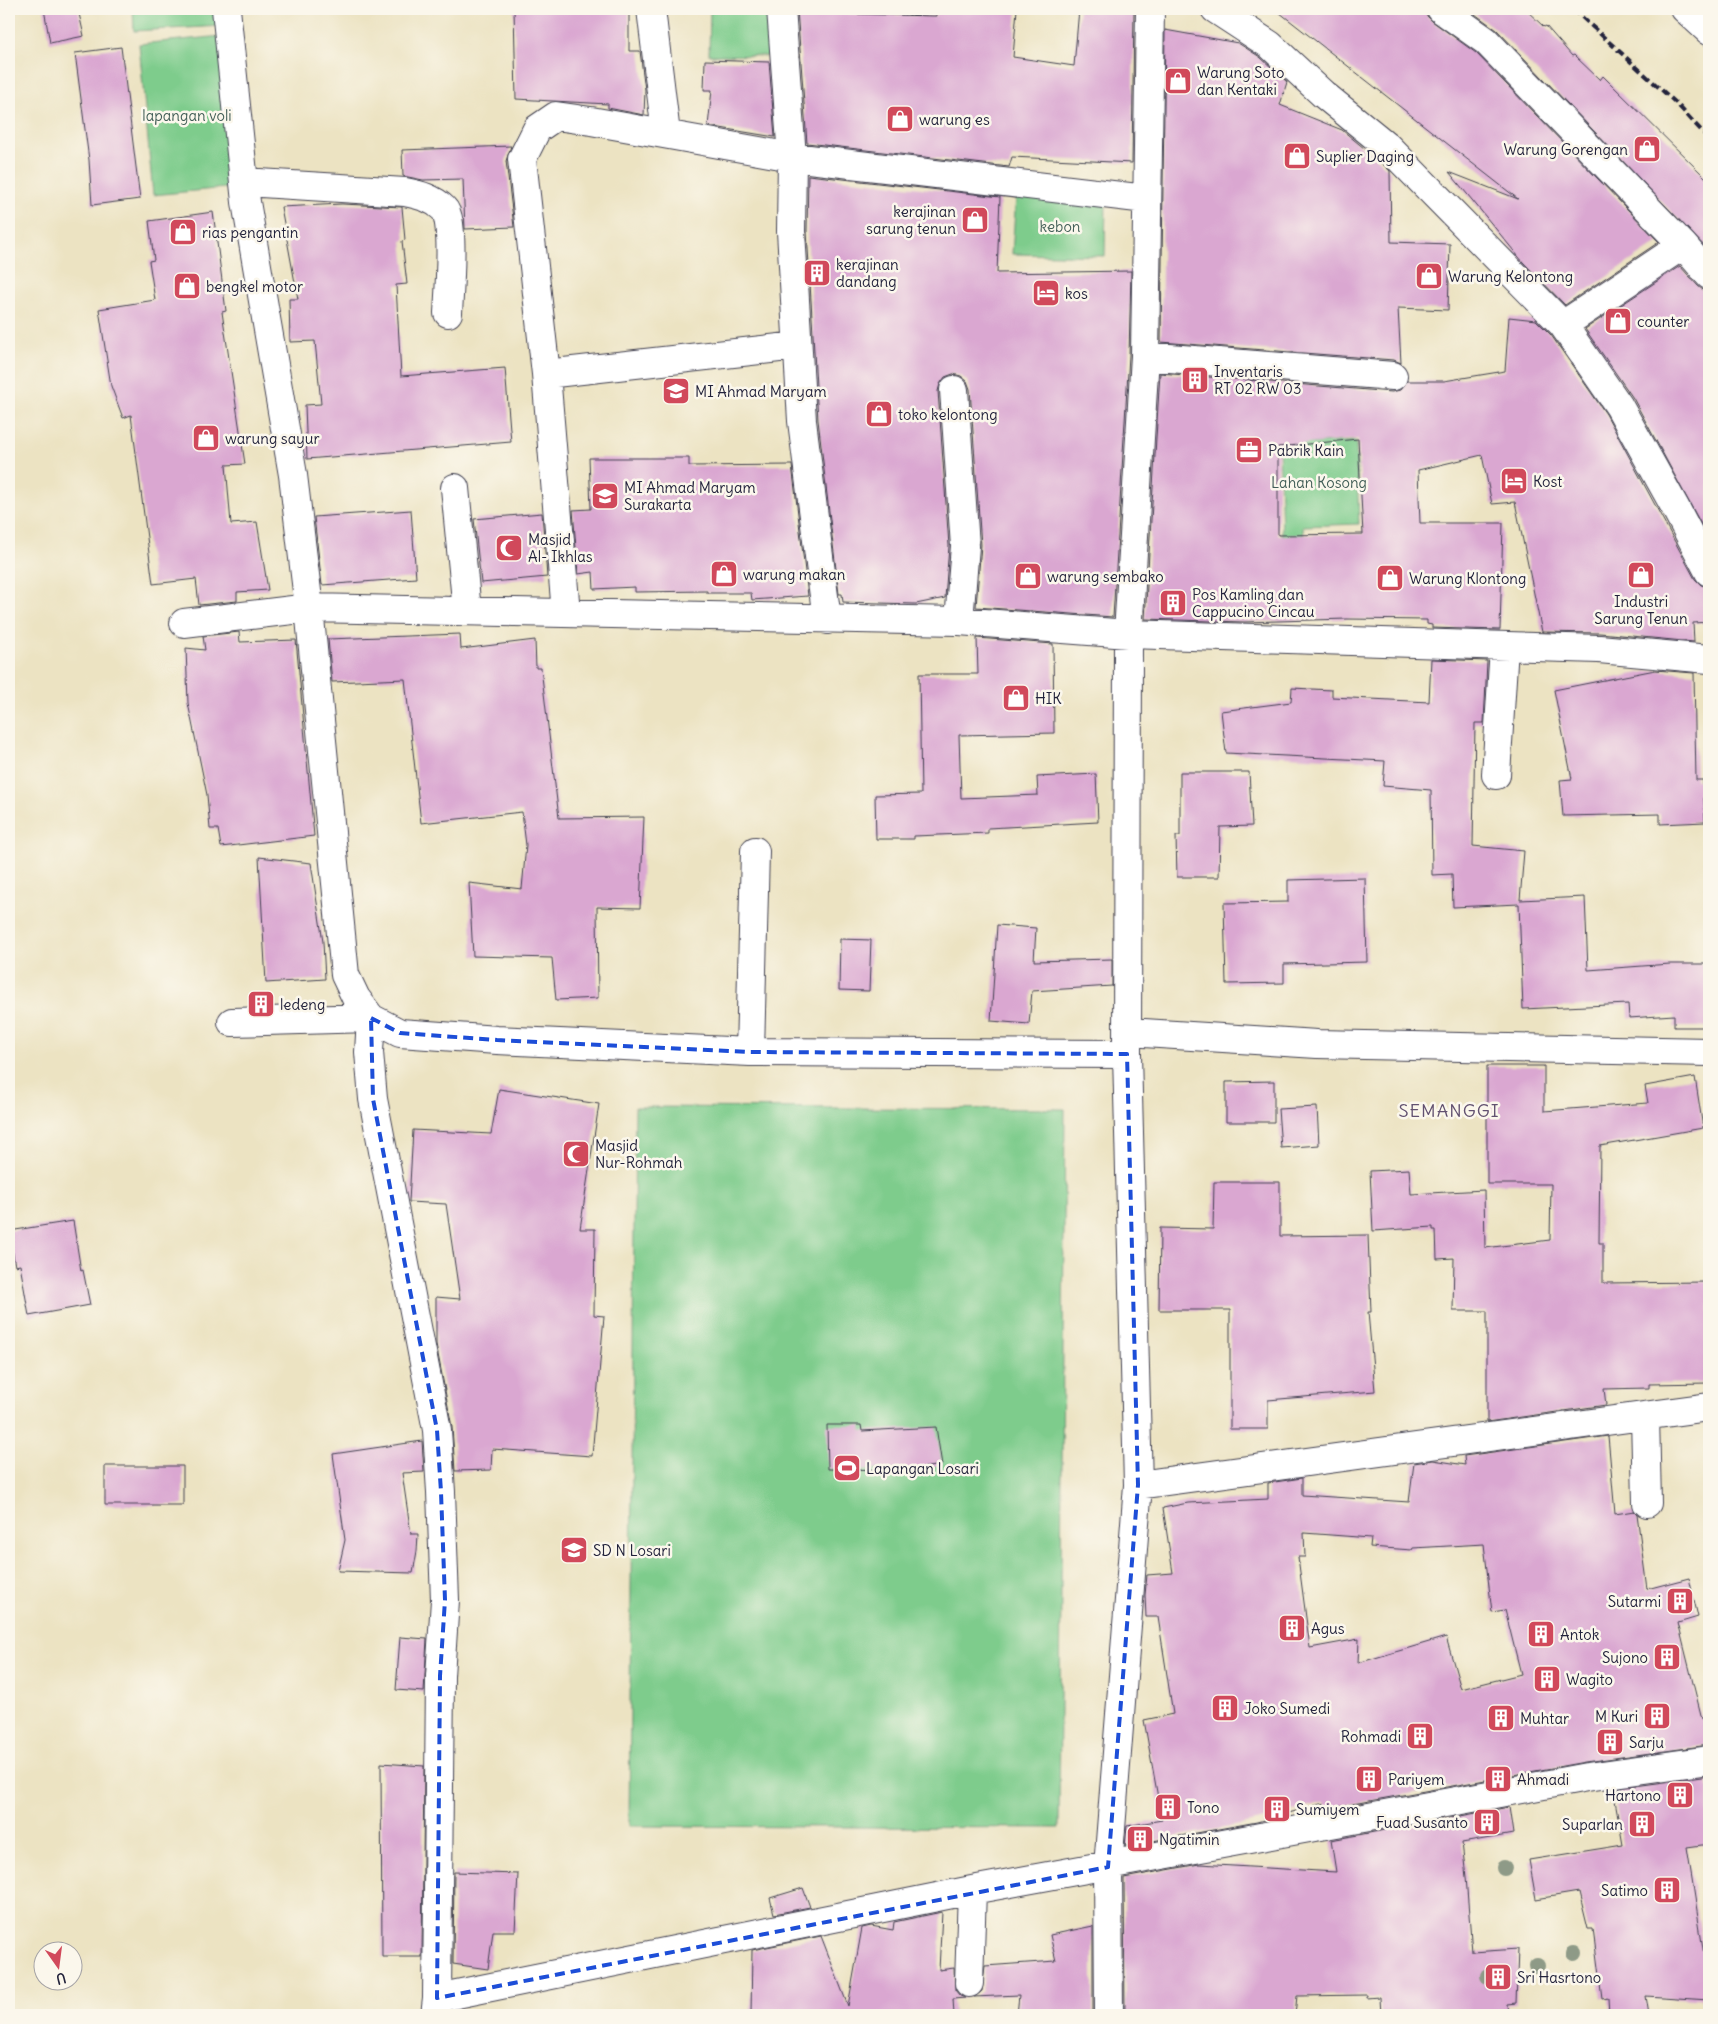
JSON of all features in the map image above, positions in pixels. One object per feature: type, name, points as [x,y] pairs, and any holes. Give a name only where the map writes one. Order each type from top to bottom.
[{"type":"street","points":[[226,9],[244,182],[293,475],[309,608],[345,975],[356,998],[371,1018],[400,1033],[750,1052],[1128,1043],[1317,1044],[1709,1052]]},
{"type":"street","points":[[650,9],[666,134]]},
{"type":"street","points":[[781,9],[792,157],[791,231],[802,421],[827,620]]},
{"type":"street","points":[[1109,2015],[1108,1867],[1138,1485],[1128,1043],[1128,634],[1145,356],[1150,9]]},
{"type":"street","points":[[1215,9],[1270,46],[1324,94],[1388,146],[1563,325],[1619,406],[1676,507],[1709,572]]},
{"type":"street","points":[[1441,9],[1486,41],[1683,245],[1709,275]]},
{"type":"street","points":[[1685,9],[1709,31]]},
{"type":"street","points":[[566,614],[546,374],[522,160],[537,129],[556,116],[792,157],[1146,199]]},
{"type":"street","points":[[244,182],[405,192],[430,198],[446,210],[451,225],[448,313]]},
{"type":"street","points":[[1563,325],[1683,245]]},
{"type":"street","points":[[546,374],[797,346]]},
{"type":"street","points":[[1145,356],[1393,376]]},
{"type":"street","points":[[954,390],[964,546],[958,621]]},
{"type":"street","points":[[455,488],[468,610]]},
{"type":"street","points":[[184,623],[309,608],[468,610],[827,620],[958,621],[1128,634],[1599,649],[1709,659]]},
{"type":"street","points":[[1496,775],[1504,647]]},
{"type":"street","points":[[750,1052],[755,850]]},
{"type":"street","points":[[232,1022],[371,1018]]},
{"type":"street","points":[[371,1018],[369,1052],[373,1099],[437,1430],[445,1600],[440,1676],[436,2007],[972,1890],[1108,1867],[1587,1777],[1709,1760]]},
{"type":"street","points":[[1138,1485],[1709,1407]]},
{"type":"street","points":[[1645,1416],[1647,1503]]},
{"type":"street","points":[[969,1982],[972,1890]]},
{"type":"highlighted area","points":[[371,1018],[400,1033],[497,1040],[750,1052],[1127,1054],[1138,1485],[1108,1867],[437,1998],[440,1676],[445,1600],[437,1430],[373,1099]]},
{"type":"green space","points":[[133,9],[220,9],[222,26],[134,31]]},
{"type":"green space","points":[[710,9],[770,9],[769,56],[709,55]]},
{"type":"green space","name":"lapangan voli","points":[[222,36],[236,187],[153,195],[139,44]]},
{"type":"green space","name":"kebon","points":[[1016,196],[1106,199],[1105,256],[1012,254]]},
{"type":"green space","name":"Lahan Kosong","points":[[1356,441],[1359,524],[1303,526],[1306,618],[1285,618],[1279,445]]},
{"type":"green space","name":"Lapangan Losari","points":[[635,1107],[1065,1109],[1059,1828],[629,1826]]},
{"type":"building","points":[[44,9],[78,9],[84,36],[50,43]]},
{"type":"building","points":[[514,9],[629,9],[629,51],[640,51],[645,90],[644,115],[608,108],[608,104],[516,99]]},
{"type":"building","points":[[797,9],[849,9],[849,14],[936,16],[936,9],[1017,9],[1013,57],[1074,66],[1079,9],[1134,9],[1132,163],[1012,157],[1009,167],[807,143]]},
{"type":"building","points":[[1275,9],[1426,9],[1427,16],[1432,21],[1476,53],[1659,242],[1565,305],[1523,262],[1449,172],[1518,199]]},
{"type":"building","points":[[1468,9],[1525,9],[1544,27],[1546,26],[1572,56],[1574,55],[1600,80],[1603,76],[1709,181],[1709,251],[1497,30]]},
{"type":"building","points":[[1165,30],[1238,43],[1260,57],[1287,82],[1280,105],[1342,130],[1390,171],[1391,242],[1450,244],[1448,310],[1398,308],[1401,363],[1394,360],[1161,342]]},
{"type":"building","points":[[121,47],[140,199],[92,205],[89,160],[75,53]]},
{"type":"building","points":[[705,60],[769,62],[775,137],[708,126],[712,90],[704,90]]},
{"type":"building","points":[[511,146],[506,161],[514,227],[465,229],[463,179],[423,180],[403,176],[402,150]]},
{"type":"building","points":[[808,175],[1000,197],[997,273],[1131,271],[1129,355],[1113,617],[976,607],[981,545],[970,389],[967,381],[961,376],[953,374],[945,377],[938,391],[949,546],[945,598],[916,604],[843,602],[842,594],[839,594],[818,420],[807,231]]},
{"type":"building","points":[[342,204],[402,207],[405,240],[402,241],[407,284],[396,285],[401,376],[505,368],[511,442],[307,459],[305,405],[321,404],[315,341],[290,342],[289,299],[298,299],[281,207]]},
{"type":"building","points":[[213,212],[226,311],[222,312],[245,464],[226,465],[231,524],[257,522],[268,590],[237,592],[237,601],[199,605],[196,579],[153,584],[131,415],[123,418],[111,386],[99,309],[155,300],[149,261],[154,260],[149,221]]},
{"type":"building","points":[[1680,266],[1698,286],[1703,290],[1709,290],[1709,539],[1633,398],[1585,329]]},
{"type":"building","points":[[1509,317],[1536,320],[1551,335],[1606,414],[1695,579],[1701,585],[1709,587],[1709,622],[1693,623],[1694,642],[1600,633],[1542,632],[1515,502],[1492,504],[1482,455],[1418,470],[1420,523],[1503,523],[1500,630],[1432,628],[1432,625],[1427,624],[1427,620],[1347,619],[1244,622],[1145,619],[1160,373],[1392,392],[1400,390],[1407,381],[1444,381],[1505,371]],"holes":[[[1358,439],[1363,534],[1278,535],[1278,447]]]},
{"type":"building","points":[[589,458],[689,458],[689,466],[792,465],[808,596],[752,600],[751,593],[707,593],[707,591],[635,592],[635,587],[594,589],[593,572],[578,574],[573,510],[591,509]]},
{"type":"building","points":[[411,510],[416,578],[322,585],[314,517]]},
{"type":"building","name":"Masjid Al- Ikhlas","points":[[542,513],[547,577],[481,583],[474,519]]},
{"type":"building","points":[[239,632],[240,642],[296,640],[314,836],[221,847],[218,829],[210,829],[207,795],[188,703],[186,648],[205,650],[203,636]]},
{"type":"building","points":[[460,634],[461,649],[535,640],[536,668],[541,668],[559,818],[644,817],[640,908],[597,907],[598,998],[556,1000],[552,958],[473,956],[469,883],[522,889],[526,845],[522,812],[421,823],[405,679],[332,682],[328,639]]},
{"type":"building","points":[[977,638],[1053,644],[1054,733],[959,735],[961,798],[1038,795],[1037,777],[1096,774],[1098,822],[988,828],[988,833],[914,836],[914,839],[876,839],[875,795],[921,794],[919,674],[978,674]]},
{"type":"building","points":[[1431,659],[1487,661],[1484,723],[1475,723],[1473,846],[1524,851],[1520,900],[1585,897],[1588,970],[1670,964],[1707,964],[1707,1027],[1674,1027],[1674,1015],[1629,1018],[1628,1004],[1523,1009],[1519,904],[1453,907],[1452,874],[1432,875],[1431,790],[1383,786],[1385,761],[1226,753],[1221,711],[1291,702],[1292,688],[1332,690],[1332,697],[1429,702]]},
{"type":"building","points":[[1655,670],[1694,673],[1696,780],[1703,780],[1705,822],[1660,824],[1660,814],[1563,816],[1560,780],[1572,779],[1554,690]]},
{"type":"building","points":[[1180,772],[1249,772],[1252,826],[1220,827],[1219,877],[1177,877],[1176,836],[1180,836]]},
{"type":"building","points":[[259,857],[311,863],[323,942],[325,979],[266,983]]},
{"type":"building","points":[[1365,878],[1367,962],[1284,964],[1284,983],[1226,984],[1224,903],[1288,902],[1288,880]]},
{"type":"building","points":[[997,925],[1036,928],[1034,961],[1112,959],[1112,986],[1032,991],[1029,1024],[991,1021]]},
{"type":"building","points":[[840,939],[871,940],[869,991],[839,990]]},
{"type":"building","points":[[1487,1066],[1544,1066],[1544,1111],[1648,1103],[1645,1086],[1695,1077],[1703,1128],[1600,1146],[1599,1243],[1603,1243],[1603,1283],[1709,1282],[1709,1383],[1649,1384],[1649,1388],[1604,1389],[1606,1405],[1487,1422],[1487,1311],[1453,1311],[1454,1258],[1437,1259],[1436,1230],[1433,1230],[1433,1227],[1373,1231],[1370,1171],[1409,1169],[1411,1194],[1484,1190],[1485,1248],[1550,1240],[1551,1184],[1487,1184]]},
{"type":"building","points":[[1274,1081],[1274,1122],[1226,1122],[1226,1082]]},
{"type":"building","points":[[499,1089],[599,1104],[580,1229],[595,1229],[594,1315],[604,1316],[592,1456],[492,1449],[491,1470],[455,1471],[452,1427],[436,1344],[436,1297],[460,1299],[446,1204],[409,1202],[413,1130],[491,1134]]},
{"type":"building","points":[[1317,1107],[1319,1145],[1281,1148],[1278,1109]]},
{"type":"building","points":[[1214,1182],[1280,1182],[1280,1236],[1368,1235],[1371,1312],[1368,1312],[1375,1391],[1268,1400],[1268,1429],[1230,1429],[1230,1310],[1159,1310],[1160,1228],[1213,1229]]},
{"type":"building","points":[[73,1221],[81,1271],[83,1270],[90,1305],[29,1316],[20,1265],[15,1266],[9,1231]]},
{"type":"building","points":[[827,1425],[861,1425],[862,1431],[936,1427],[942,1465],[907,1470],[828,1469]]},
{"type":"building","points":[[1608,1436],[1615,1514],[1634,1511],[1637,1514],[1647,1589],[1689,1578],[1698,1617],[1678,1623],[1702,1719],[1709,1718],[1709,1745],[1585,1762],[1325,1809],[1324,1803],[1257,1822],[1125,1846],[1127,1826],[1162,1820],[1144,1720],[1173,1714],[1158,1617],[1146,1617],[1145,1595],[1147,1575],[1173,1573],[1163,1508],[1188,1503],[1268,1499],[1268,1483],[1302,1478],[1302,1495],[1409,1502],[1414,1463],[1433,1460],[1465,1465],[1464,1456]],"holes":[[[1304,1533],[1371,1538],[1370,1547],[1412,1550],[1413,1548],[1484,1544],[1492,1612],[1505,1610],[1521,1674],[1461,1689],[1446,1637],[1358,1663],[1359,1639],[1310,1648],[1298,1557],[1305,1557]]]},
{"type":"building","points":[[422,1441],[424,1472],[402,1473],[411,1534],[418,1534],[413,1573],[338,1571],[345,1540],[333,1454]]},
{"type":"building","points":[[105,1466],[183,1466],[183,1505],[105,1505]]},
{"type":"building","points":[[400,1637],[427,1639],[424,1692],[396,1690]]},
{"type":"building","points":[[381,1763],[424,1766],[422,1957],[382,1957]]},
{"type":"building","points":[[1709,1776],[1709,1844],[1687,1847],[1704,1955],[1709,1955],[1709,2000],[1646,1996],[1649,2015],[1609,2015],[1608,1998],[1602,1999],[1593,1929],[1588,1929],[1579,1892],[1536,1899],[1529,1860],[1623,1845],[1613,1789]]},
{"type":"building","points":[[1509,1807],[1513,1834],[1462,1843],[1472,1952],[1518,1949],[1516,2003],[1507,2004],[1508,2015],[1381,2015],[1380,1997],[1367,1998],[1367,1995],[1297,1996],[1295,2015],[1125,2015],[1124,1878],[1199,1864],[1336,1872],[1331,1840]]},
{"type":"building","points":[[454,1872],[518,1874],[515,1931],[493,1931],[488,1969],[453,1964]]},
{"type":"building","points":[[803,1888],[810,1907],[774,1914],[770,1898]]},
{"type":"building","points":[[942,1912],[939,1970],[954,1968],[955,1990],[960,1996],[966,1998],[953,1999],[954,2015],[751,2015],[752,1950],[821,1936],[848,2006],[862,1928],[871,1926],[893,1930],[894,1922]]},
{"type":"building","points":[[1093,1926],[1093,2015],[1017,2015],[1019,1995],[974,1997],[982,1991],[985,1966],[1056,1961],[1050,1935]]},
{"type":"railway","points":[[1573,9],[1676,103],[1709,139]]},
{"type":"place","name":"Warung Soto dan Kentaki","points":[[1178,81]]},
{"type":"place","name":"warung es","points":[[900,119]]},
{"type":"place","name":"Warung Gorengan","points":[[1647,149]]},
{"type":"place","name":"Suplier Daging","points":[[1297,156]]},
{"type":"place","name":"kerajinan sarung tenun","points":[[975,220]]},
{"type":"place","name":"rias pengantin","points":[[183,232]]},
{"type":"place","name":"kerajinan dandang","points":[[817,273]]},
{"type":"place","name":"Warung Kelontong","points":[[1429,276]]},
{"type":"place","name":"bengkel motor","points":[[187,286]]},
{"type":"place","name":"kos","points":[[1046,293]]},
{"type":"place","name":"counter","points":[[1618,321]]},
{"type":"place","name":"Inventaris RT 02 RW 03","points":[[1195,380]]},
{"type":"place","name":"MI Ahmad Maryam","points":[[676,391]]},
{"type":"place","name":"toko kelontong","points":[[879,414]]},
{"type":"place","name":"warung sayur","points":[[206,438]]},
{"type":"place","name":"Pabrik Kain","points":[[1249,450]]},
{"type":"place","name":"Kost","points":[[1514,481]]},
{"type":"place","name":"MI Ahmad Maryam Surakarta","points":[[605,496]]},
{"type":"place","name":"Masjid Al- Ikhlas","points":[[509,548]]},
{"type":"place","name":"warung makan","points":[[724,574]]},
{"type":"place","name":"Industri Sarung Tenun","points":[[1641,575]]},
{"type":"place","name":"warung sembako","points":[[1028,576]]},
{"type":"place","name":"Warung Klontong","points":[[1390,578]]},
{"type":"place","name":"Pos Kamling dan Cappucino Cincau","points":[[1173,603]]},
{"type":"place","name":"HIK","points":[[1016,698]]},
{"type":"place","name":"ledeng","points":[[261,1004]]},
{"type":"place","name":"Masjid Nur-Rohmah","points":[[576,1154]]},
{"type":"place","name":"Lapangan Losari","points":[[847,1468]]},
{"type":"place","name":"SD N Losari","points":[[574,1550]]},
{"type":"place","name":"Sutarmi","points":[[1680,1601]]},
{"type":"place","name":"Agus","points":[[1292,1628]]},
{"type":"place","name":"Antok","points":[[1541,1634]]},
{"type":"place","name":"Sujono","points":[[1667,1657]]},
{"type":"place","name":"Wagito","points":[[1547,1679]]},
{"type":"place","name":"Joko Sumedi","points":[[1225,1708]]},
{"type":"place","name":"M Kuri","points":[[1657,1716]]},
{"type":"place","name":"Muhtar","points":[[1501,1718]]},
{"type":"place","name":"Rohmadi","points":[[1420,1736]]},
{"type":"place","name":"Sarju","points":[[1610,1742]]},
{"type":"place","name":"Pariyem","points":[[1369,1779]]},
{"type":"place","name":"Ahmadi","points":[[1498,1779]]},
{"type":"place","name":"Hartono","points":[[1680,1795]]},
{"type":"place","name":"Tono","points":[[1168,1807]]},
{"type":"place","name":"Sumiyem","points":[[1277,1809]]},
{"type":"place","name":"Fuad Susanto","points":[[1487,1822]]},
{"type":"place","name":"Suparlan","points":[[1642,1824]]},
{"type":"place","name":"Ngatimin","points":[[1140,1839]]},
{"type":"place","name":"Satimo","points":[[1667,1890]]},
{"type":"place","name":"Sri Hasrtono","points":[[1498,1977]]},
{"type":"district","name":"SEMANGGI","points":[[1449,1110]]}]
